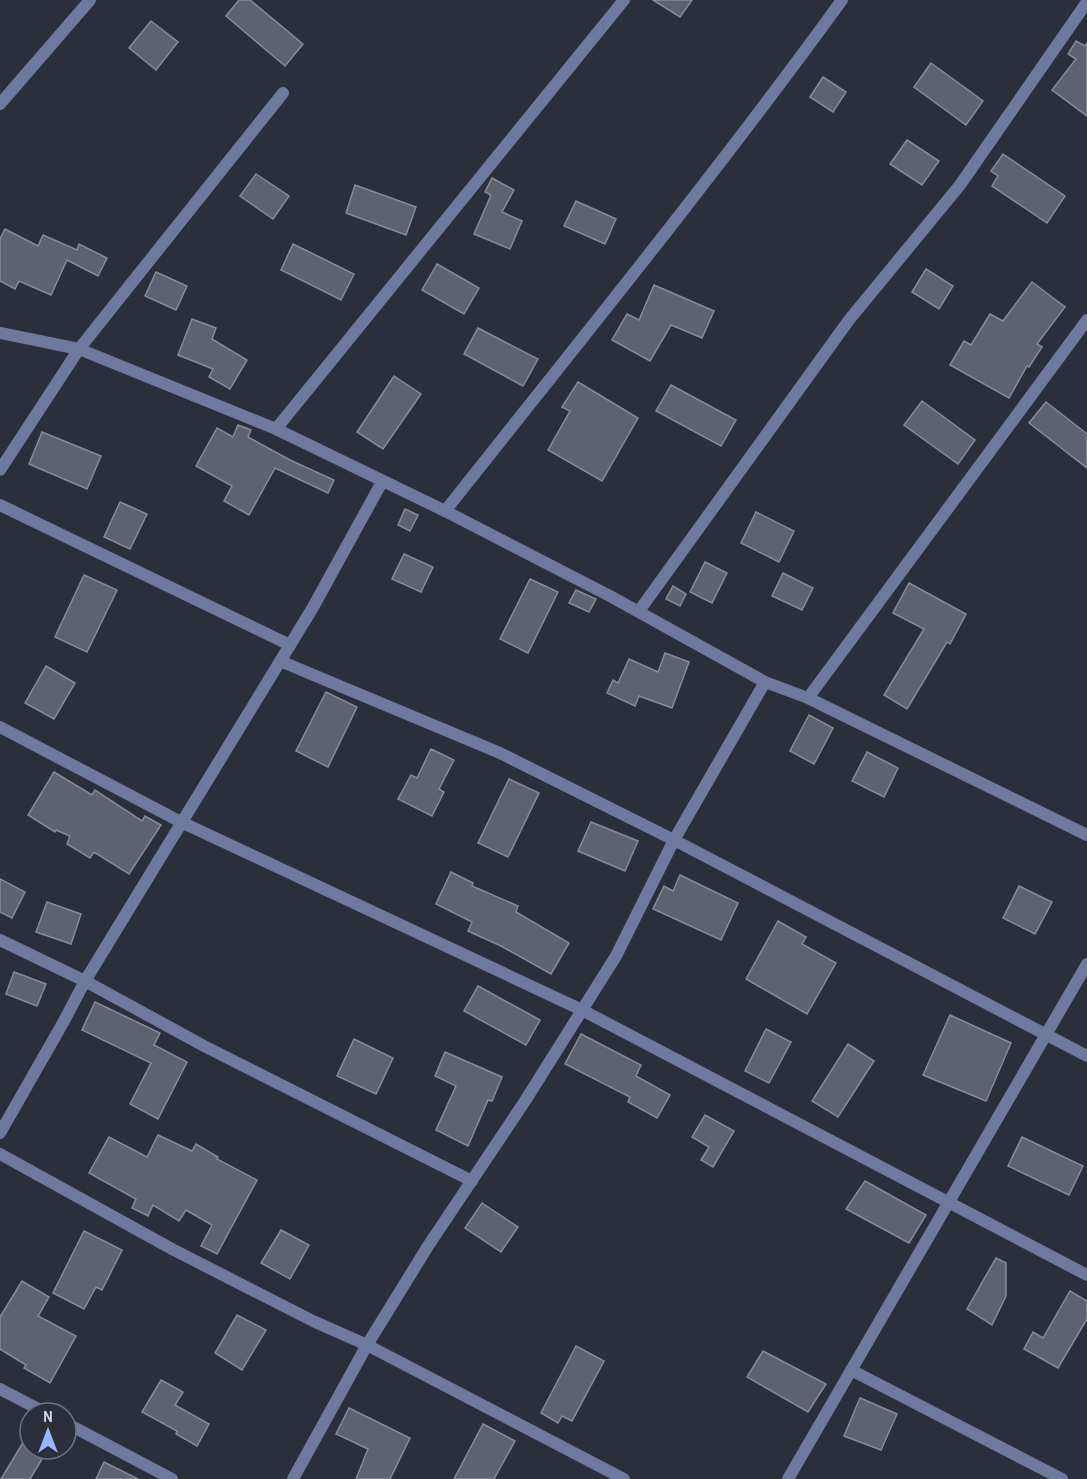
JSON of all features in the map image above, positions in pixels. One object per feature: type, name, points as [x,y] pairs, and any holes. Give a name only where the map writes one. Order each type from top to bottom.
[{"type":"street","points":[[0,104],[90,0]]},
{"type":"street","points":[[276,429],[624,0]]},
{"type":"street","points":[[445,511],[651,252],[795,65],[842,0]]},
{"type":"street","points":[[639,611],[849,321],[960,185],[1087,2]]},
{"type":"street","points":[[0,471],[79,349],[283,93]]},
{"type":"street","points":[[808,698],[1087,320]]},
{"type":"street","points":[[0,333],[79,349],[276,429],[445,511],[639,611],[765,682],[808,698],[1087,835]]},
{"type":"street","points":[[0,1133],[85,981],[290,645],[382,482]]},
{"type":"street","points":[[0,506],[290,645]]},
{"type":"street","points":[[280,661],[500,753],[674,840],[1087,1056]]},
{"type":"street","points":[[293,1479],[367,1345],[428,1246],[616,956],[674,840],[765,682]]},
{"type":"street","points":[[0,727],[182,822],[582,1010],[1087,1275]]},
{"type":"street","points":[[0,940],[85,981],[204,1046],[472,1181]]},
{"type":"street","points":[[788,1479],[1087,964]]},
{"type":"street","points":[[0,1154],[192,1259],[313,1322],[367,1345],[624,1479]]},
{"type":"street","points":[[851,1370],[1062,1479]]},
{"type":"street","points":[[0,1389],[23,1401]]},
{"type":"street","points":[[78,1429],[172,1479]]},
{"type":"building","points":[[239,0],[250,0],[303,44],[285,66],[226,16]]},
{"type":"building","points":[[653,0],[692,0],[680,17]]},
{"type":"building","points":[[151,21],[178,42],[156,70],[129,48]]},
{"type":"building","points":[[1076,41],[1085,46],[1087,43],[1087,116],[1052,90],[1076,59],[1068,54]]},
{"type":"building","points":[[931,63],[983,101],[966,125],[914,87]]},
{"type":"building","points":[[823,77],[846,92],[833,112],[810,97]]},
{"type":"building","points":[[907,140],[939,161],[922,185],[890,164]]},
{"type":"building","points":[[1003,154],[1065,196],[1047,223],[992,186],[998,176],[991,171]]},
{"type":"building","points":[[256,174],[289,196],[273,219],[240,196]]},
{"type":"building","points":[[492,178],[514,190],[502,212],[522,221],[510,249],[474,234],[491,195],[485,192]]},
{"type":"building","points":[[355,185],[416,207],[406,235],[346,213]]},
{"type":"building","points":[[576,201],[616,219],[605,244],[564,226]]},
{"type":"building","points":[[5,229],[38,246],[43,235],[77,250],[79,244],[107,258],[98,276],[67,260],[51,295],[19,281],[15,289],[0,281],[0,239]]},
{"type":"building","points":[[293,244],[354,274],[341,300],[281,270]]},
{"type":"building","points":[[437,264],[479,288],[464,314],[422,290]]},
{"type":"building","points":[[926,269],[953,286],[939,309],[912,292]]},
{"type":"building","points":[[156,272],[187,286],[176,310],[145,296]]},
{"type":"building","points":[[1032,282],[1065,307],[1037,344],[1042,347],[1029,367],[1027,366],[1009,398],[950,365],[964,341],[971,345],[990,314],[1003,321]]},
{"type":"building","points":[[654,285],[714,311],[702,338],[671,325],[650,361],[612,340],[627,314],[639,320]]},
{"type":"building","points":[[192,319],[216,328],[212,339],[247,360],[230,389],[209,377],[213,369],[178,355]]},
{"type":"building","points":[[478,328],[538,359],[523,386],[464,354]]},
{"type":"building","points":[[394,376],[421,394],[383,449],[357,432]]},
{"type":"building","points":[[578,382],[638,418],[602,481],[548,450],[570,411],[562,407]]},
{"type":"building","points":[[671,385],[736,420],[721,446],[656,411]]},
{"type":"building","points":[[922,401],[975,440],[958,464],[904,425]]},
{"type":"building","points":[[1046,402],[1087,434],[1087,468],[1029,423]]},
{"type":"building","points":[[238,425],[251,430],[248,437],[334,480],[328,493],[275,468],[249,515],[224,501],[232,486],[196,466],[217,428],[233,437]]},
{"type":"building","points":[[42,432],[101,456],[87,489],[29,464]]},
{"type":"building","points":[[120,502],[147,514],[130,549],[104,537]]},
{"type":"building","points":[[405,509],[418,515],[410,531],[398,525]]},
{"type":"building","points":[[756,512],[794,531],[779,562],[741,543]]},
{"type":"building","points":[[404,554],[433,567],[421,592],[392,579]]},
{"type":"building","points":[[705,562],[727,573],[712,603],[690,592]]},
{"type":"building","points":[[783,573],[813,588],[802,610],[772,596]]},
{"type":"building","points":[[84,575],[117,590],[87,652],[55,637]]},
{"type":"building","points":[[530,579],[558,592],[528,653],[500,639]]},
{"type":"building","points":[[909,583],[966,614],[950,644],[947,642],[907,709],[884,695],[924,629],[893,613]]},
{"type":"building","points":[[673,586],[686,594],[680,606],[666,599]]},
{"type":"building","points":[[576,590],[596,599],[589,612],[569,603]]},
{"type":"building","points":[[665,653],[689,662],[672,708],[639,696],[635,706],[607,693],[613,680],[618,683],[629,659],[658,672]]},
{"type":"building","points":[[46,666],[75,683],[54,719],[25,703]]},
{"type":"building","points":[[326,692],[357,707],[328,767],[296,751]]},
{"type":"building","points":[[809,715],[833,728],[814,764],[790,751]]},
{"type":"building","points":[[431,749],[454,760],[439,789],[444,792],[432,816],[398,799],[411,775],[417,778]]},
{"type":"building","points":[[867,752],[898,768],[884,797],[852,781]]},
{"type":"building","points":[[54,772],[92,795],[95,790],[142,821],[145,816],[161,825],[129,874],[94,852],[90,858],[67,844],[70,836],[56,830],[55,832],[28,815]]},
{"type":"building","points":[[509,779],[539,793],[508,857],[478,843]]},
{"type":"building","points":[[591,822],[638,841],[625,871],[578,851]]},
{"type":"building","points":[[451,872],[473,883],[472,886],[518,906],[516,912],[569,943],[551,974],[501,946],[468,931],[472,922],[436,904]]},
{"type":"building","points":[[680,875],[738,903],[721,940],[653,909],[664,886],[673,891]]},
{"type":"building","points":[[0,879],[25,892],[12,918],[0,912]]},
{"type":"building","points":[[1019,886],[1052,902],[1035,934],[1003,918]]},
{"type":"building","points":[[47,902],[81,914],[71,944],[36,932]]},
{"type":"building","points":[[778,921],[806,937],[802,944],[836,963],[807,1014],[746,979]]},
{"type":"building","points":[[14,972],[46,984],[37,1006],[6,994]]},
{"type":"building","points":[[478,986],[540,1020],[526,1045],[464,1011]]},
{"type":"building","points":[[95,1002],[160,1033],[154,1045],[187,1062],[158,1119],[130,1104],[151,1063],[82,1030]]},
{"type":"building","points":[[950,1015],[1011,1043],[986,1101],[923,1075]]},
{"type":"building","points":[[766,1029],[791,1042],[769,1083],[745,1071]]},
{"type":"building","points":[[581,1034],[641,1065],[636,1076],[670,1095],[657,1118],[628,1102],[630,1097],[565,1064]]},
{"type":"building","points":[[354,1039],[393,1058],[376,1094],[337,1076]]},
{"type":"building","points":[[848,1044],[874,1061],[838,1117],[812,1101]]},
{"type":"building","points":[[445,1052],[502,1077],[492,1101],[488,1100],[468,1146],[436,1130],[456,1086],[435,1076]]},
{"type":"building","points":[[705,1115],[734,1131],[713,1167],[701,1160],[709,1147],[692,1137]]},
{"type":"building","points":[[158,1135],[192,1151],[196,1144],[218,1157],[217,1159],[257,1180],[217,1254],[201,1246],[212,1225],[186,1210],[179,1221],[153,1205],[148,1216],[132,1208],[136,1199],[89,1173],[109,1137],[147,1157]]},
{"type":"building","points":[[1022,1137],[1083,1166],[1069,1195],[1008,1166]]},
{"type":"building","points":[[865,1181],[926,1215],[909,1243],[846,1209]]},
{"type":"building","points":[[482,1203],[518,1227],[501,1252],[465,1228]]},
{"type":"building","points":[[281,1230],[309,1245],[290,1279],[261,1263]]},
{"type":"building","points":[[84,1231],[122,1250],[102,1290],[96,1287],[84,1309],[53,1293]]},
{"type":"building","points":[[996,1258],[1006,1263],[1006,1296],[992,1325],[967,1309]]},
{"type":"building","points":[[22,1281],[49,1297],[38,1316],[76,1336],[50,1383],[24,1368],[26,1365],[0,1349],[0,1317]]},
{"type":"building","points":[[1070,1291],[1087,1301],[1087,1319],[1058,1368],[1024,1349],[1033,1332],[1043,1338]]},
{"type":"building","points":[[237,1315],[266,1330],[242,1370],[215,1353]]},
{"type":"building","points":[[576,1346],[604,1361],[572,1421],[562,1416],[558,1423],[541,1413]]},
{"type":"building","points":[[763,1351],[826,1384],[808,1412],[747,1377]]},
{"type":"building","points":[[161,1380],[183,1392],[175,1405],[209,1424],[197,1446],[176,1434],[177,1431],[142,1412]]},
{"type":"building","points":[[860,1398],[897,1414],[881,1450],[844,1436]]},
{"type":"building","points":[[349,1408],[410,1438],[390,1479],[356,1479],[368,1449],[336,1434]]},
{"type":"building","points":[[483,1424],[515,1441],[494,1479],[454,1479]]},
{"type":"building","points":[[18,1451],[18,1461],[41,1461],[30,1479],[1,1479]]},
{"type":"building","points":[[104,1462],[138,1479],[96,1479]]}]
